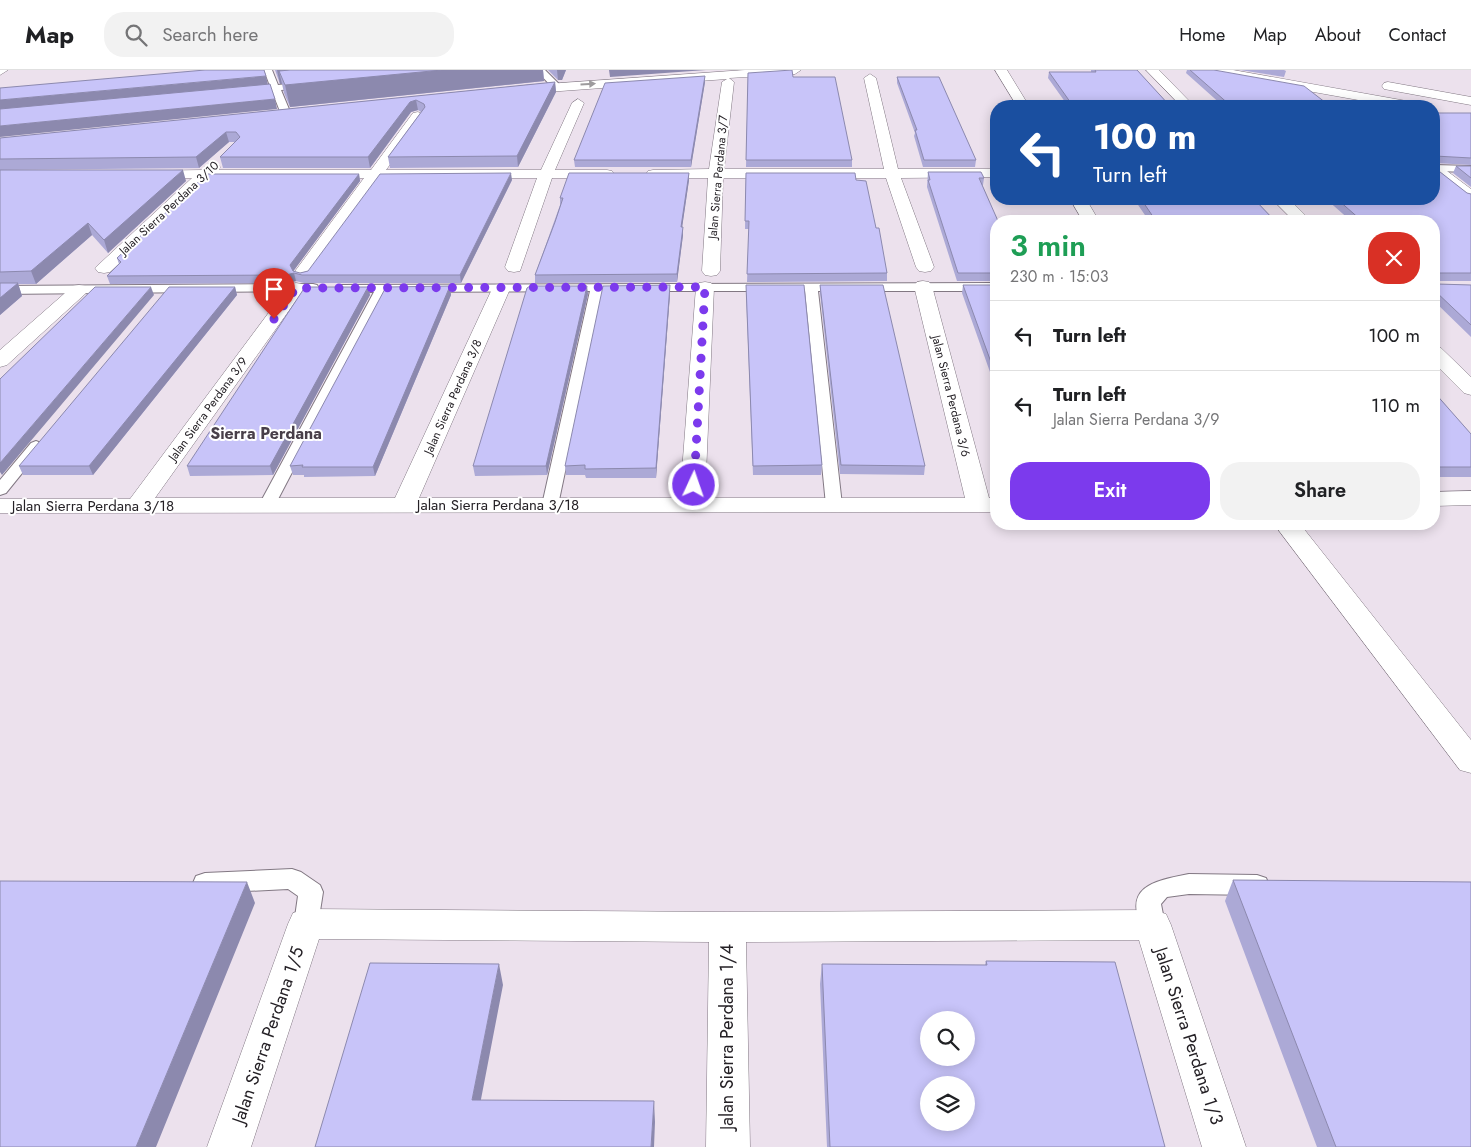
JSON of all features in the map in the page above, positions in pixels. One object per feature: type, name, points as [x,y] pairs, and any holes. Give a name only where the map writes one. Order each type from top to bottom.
[{"type":"street","points":[[508,91],[795,70]]},
{"type":"street","points":[[1001,70],[1019,100]]},
{"type":"street","points":[[1152,70],[1182,100]]},
{"type":"street","points":[[1213,70],[1380,100]]},
{"type":"street","name":"Jalan Sierra Perdana 3/6","points":[[870,78],[892,173],[924,277],[988,505]]},
{"type":"street","name":"Jalan Sierra Perdana 3/7","points":[[692,505],[716,174],[728,82]]},
{"type":"street","points":[[1371,82],[1471,101]]},
{"type":"street","points":[[1391,86],[1444,83]]},
{"type":"street","points":[[1332,91],[1344,100]]},
{"type":"street","points":[[514,267],[546,174],[578,102]]},
{"type":"street","name":"Jalan Sierra Perdana 3/9","points":[[137,506],[418,116]]},
{"type":"street","name":"Jalan Sierra Perdana 3/10","points":[[104,268],[227,154]]},
{"type":"street","points":[[641,174],[990,173]]},
{"type":"street","points":[[1440,173],[1471,196]]},
{"type":"street","points":[[129,174],[622,174]]},
{"type":"street","points":[[1286,205],[1297,215]]},
{"type":"street","name":"Jalan Sierra Perdana 3/8","points":[[404,505],[501,289]]},
{"type":"street","points":[[0,361],[79,290]]},
{"type":"street","points":[[1440,358],[1471,389]]},
{"type":"street","points":[[1440,499],[1471,498]]},
{"type":"street","name":"Jalan Sierra Perdana 3/18","points":[[0,506],[988,505]]},
{"type":"street","points":[[1292,530],[1471,762]]},
{"type":"street","points":[[306,924],[727,927],[1153,925]]},
{"type":"street","name":"Jalan Sierra Perdana 1/5","points":[[229,1147],[306,924]]},
{"type":"street","name":"Jalan Sierra Perdana 1/3","points":[[1153,925],[1224,1147]]},
{"type":"street","name":"Jalan Sierra Perdana 1/4","points":[[727,927],[728,1147]]},
{"type":"lane","points":[[268,70],[286,114]]},
{"type":"lane","points":[[540,70],[556,86]]},
{"type":"lane","points":[[236,92],[315,85]]},
{"type":"lane","points":[[1440,168],[1471,168]]},
{"type":"lane","points":[[0,290],[168,289],[299,281],[330,288],[597,288],[708,279],[811,286],[924,277],[990,286]]},
{"type":"lane","points":[[811,286],[834,505]]},
{"type":"lane","points":[[268,505],[382,288]]},
{"type":"lane","points":[[550,505],[597,288]]},
{"type":"lane","points":[[156,304],[168,289]]},
{"type":"lane","points":[[0,490],[44,438]]},
{"type":"lane","points":[[185,884],[292,879],[311,892],[306,924]]},
{"type":"lane","points":[[1153,925],[1148,902],[1160,889],[1190,884],[1277,886]]},
{"type":"building","points":[[205,70],[264,70],[266,76],[0,100],[0,88]]},
{"type":"building","points":[[442,70],[285,85],[279,71]]},
{"type":"building","points":[[792,70],[793,77],[835,77],[852,160],[746,160],[748,73]]},
{"type":"building","points":[[1095,70],[1137,70],[1164,100],[1069,100],[1049,72],[1096,72]]},
{"type":"building","points":[[1190,70],[1214,70],[1304,86],[1322,100],[1224,100]]},
{"type":"building","points":[[705,76],[691,160],[574,160],[605,83]]},
{"type":"building","points":[[897,77],[939,77],[976,160],[924,160],[915,130],[917,130]]},
{"type":"building","points":[[555,82],[517,156],[388,157],[425,107],[424,104],[416,100],[410,102],[368,157],[220,157],[240,137],[236,132],[226,132],[196,157],[0,159],[0,138]]},
{"type":"building","points":[[270,84],[275,99],[0,126],[0,109]]},
{"type":"building","points":[[1440,113],[1471,113],[1471,158],[1440,156]]},
{"type":"building","points":[[1456,166],[1471,166],[1471,178]]},
{"type":"building","points":[[0,170],[183,170],[104,240],[88,223],[31,271],[0,272]]},
{"type":"building","points":[[928,172],[981,172],[984,178],[979,178],[995,215],[990,215],[990,273],[958,273],[928,180],[930,180]]},
{"type":"building","points":[[1440,172],[1467,193],[1471,194],[1471,273],[1440,273],[1440,215],[1355,215],[1344,205],[1440,205]]},
{"type":"building","points":[[511,173],[460,275],[302,275],[294,273],[286,275],[107,276],[121,262],[117,258],[207,174],[359,174],[290,265],[293,271],[300,273],[308,271],[380,174]]},
{"type":"building","points":[[569,173],[689,173],[681,227],[683,227],[677,274],[535,275],[563,198],[560,198]]},
{"type":"building","points":[[746,173],[855,173],[856,180],[866,181],[876,228],[879,228],[887,273],[747,274],[749,221],[745,221]]},
{"type":"building","points":[[1145,205],[1260,205],[1269,215],[1152,215]]},
{"type":"building","points":[[0,283],[18,283],[0,298]]},
{"type":"building","points":[[1440,284],[1471,285],[1471,325],[1440,296]]},
{"type":"building","points":[[670,285],[656,468],[585,469],[585,465],[565,466],[603,286]]},
{"type":"building","points":[[746,285],[804,285],[822,465],[753,466]]},
{"type":"building","points":[[820,285],[883,285],[925,466],[841,465]]},
{"type":"building","points":[[963,285],[990,285],[990,359]]},
{"type":"building","points":[[450,286],[373,467],[290,466],[386,287]]},
{"type":"building","points":[[530,286],[587,286],[546,466],[473,466],[527,288]]},
{"type":"building","points":[[95,287],[151,287],[0,463],[0,379]]},
{"type":"building","points":[[169,287],[235,287],[89,466],[19,466]]},
{"type":"building","points":[[305,287],[368,287],[270,466],[187,466]]},
{"type":"building","points":[[1440,399],[1471,434],[1471,467],[1440,467]]},
{"type":"building","points":[[1233,880],[1471,882],[1471,1147],[1336,1147]]},
{"type":"building","points":[[0,881],[247,882],[136,1147],[0,1147]]},
{"type":"building","points":[[986,961],[1115,962],[1165,1147],[830,1147],[822,964],[987,965]]},
{"type":"building","points":[[370,963],[499,964],[472,1100],[654,1101],[651,1147],[315,1147]]},
{"type":"district","name":"Sierra Perdana","points":[[266,433]]},
{"type":"route","points":[[274,319],[296,288],[501,289],[705,287],[694,485]]}]
